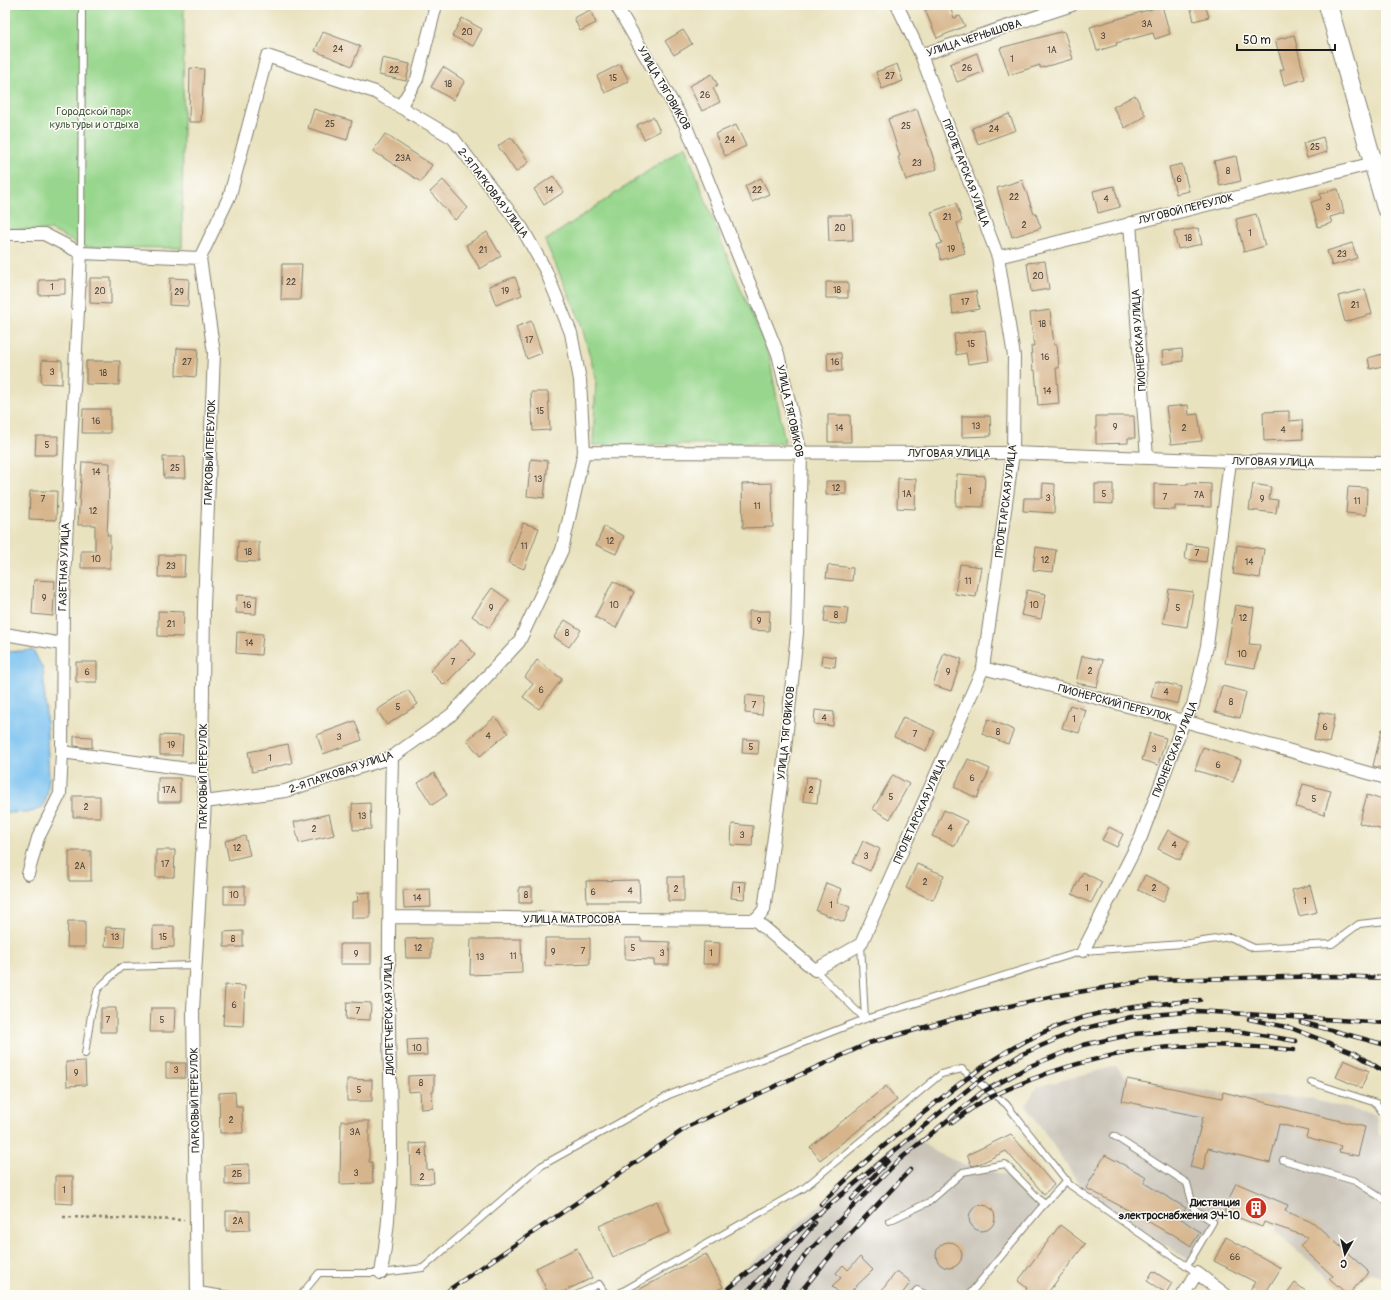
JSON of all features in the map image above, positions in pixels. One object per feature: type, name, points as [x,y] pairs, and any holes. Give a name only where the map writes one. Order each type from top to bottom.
[{"type":"main road","points":[[1328,5],[1386,208]]},
{"type":"street","points":[[400,107],[417,79],[436,5]]},
{"type":"street","name":"УЛИЦА ТЯГОВИКОВ","points":[[616,5],[686,126],[778,354],[801,453],[796,633],[784,763],[764,910],[755,920]]},
{"type":"street","name":"ПРОЛЕТАРСКАЯ УЛИЦА","points":[[861,944],[983,668],[1013,453],[1014,356],[998,257],[921,55],[897,5]]},
{"type":"street","name":"УЛИЦА ЧЕРНЫШОВА","points":[[921,55],[1072,5]]},
{"type":"street","name":"2-Я ПАРКОВАЯ УЛИЦА","points":[[200,258],[230,195],[267,56],[375,92],[453,138],[522,228],[546,271],[571,333],[580,380],[584,452],[562,550],[520,642],[451,715],[392,757],[286,791],[205,802]]},
{"type":"street","name":"ЛУГОВОЙ ПЕРЕУЛОК","points":[[998,257],[1374,163]]},
{"type":"street","name":"ПИОНЕРСКАЯ УЛИЦА","points":[[1130,223],[1146,458]]},
{"type":"street","points":[[5,234],[44,234],[81,253],[200,258]]},
{"type":"street","name":"ГАЗЕТНАЯ УЛИЦА","points":[[28,874],[38,838],[60,794],[62,752],[62,599],[81,253]]},
{"type":"street","name":"ПАРКОВЫЙ ПЕРЕУЛОК","points":[[197,1292],[194,1010],[205,802],[202,771],[204,606],[214,353],[200,258]]},
{"type":"street","name":"ЛУГОВАЯ УЛИЦА","points":[[584,452],[1013,453],[1230,461],[1386,463]]},
{"type":"street","name":"ПИОНЕРСКАЯ УЛИЦА","points":[[1083,951],[1141,837],[1184,721],[1194,705],[1207,646],[1230,461]]},
{"type":"street","points":[[5,634],[62,644]]},
{"type":"street","name":"ПИОНЕРСКИЙ ПЕРЕУЛОК","points":[[983,668],[1184,721],[1386,778]]},
{"type":"street","points":[[62,752],[202,771]]},
{"type":"street","name":"ДИСПЕТЧЕРСКАЯ УЛИЦА","points":[[381,1273],[387,1238],[391,1184],[388,955],[390,917],[389,866],[392,757]]},
{"type":"street","name":"УЛИЦА МАТРОСОВА","points":[[390,917],[755,920]]},
{"type":"street","points":[[755,920],[815,970],[861,944]]},
{"type":"street","points":[[1183,1295],[1192,1269],[1226,1295]]},
{"type":"lane","points":[[81,253],[82,5]]},
{"type":"lane","points":[[301,1295],[319,1273],[381,1273],[423,1268],[541,1166],[669,1095],[865,1019],[1083,951],[1183,944],[1230,937],[1254,948],[1332,944],[1359,924],[1386,921]]},
{"type":"lane","points":[[861,944],[865,1019]]},
{"type":"lane","points":[[85,1054],[91,1015],[98,989],[120,967],[196,965]]},
{"type":"lane","points":[[815,970],[865,1019]]},
{"type":"lane","points":[[616,1295],[804,1188],[941,1074],[962,1069],[1006,1104],[1070,1185],[1192,1269],[1213,1222],[1194,1209],[1188,1183],[1114,1136]]},
{"type":"lane","points":[[1311,1082],[1376,1103],[1386,1118]]},
{"type":"lane","points":[[1283,1160],[1354,1181],[1386,1201]]},
{"type":"lane","points":[[889,1221],[929,1202],[964,1172],[1005,1164],[1044,1204]]},
{"type":"lane","points":[[969,1295],[1044,1204],[1067,1180]]},
{"type":"lane","points":[[576,1295],[599,1284],[606,1295]]},
{"type":"lane","points":[[913,1295],[917,1290],[927,1295]]},
{"type":"lane","points":[[197,1292],[231,1295]]},
{"type":"path","points":[[63,1217],[197,1221]]},
{"type":"shaded area","points":[[1116,1066],[1127,1079],[1223,1094],[1304,1098],[1376,1115],[1379,1135],[1386,1141],[1386,1277],[1368,1272],[1348,1295],[1275,1231],[1277,1227],[1265,1221],[1262,1227],[1224,1212],[1193,1263],[1084,1191],[1026,1105],[1037,1087]]},
{"type":"shaded area","points":[[908,1132],[935,1152],[970,1167],[1007,1175],[1045,1210],[968,1295],[716,1295],[739,1273]]},
{"type":"green space","name":"Городской парк культуры и отдыха","points":[[5,5],[184,5],[182,248],[84,247],[51,230],[5,230]]},
{"type":"green space","points":[[685,146],[725,251],[769,355],[785,443],[593,445],[596,379],[580,320],[545,241]]},
{"type":"water","points":[[33,650],[43,669],[49,778],[47,795],[43,807],[32,812],[5,813],[5,652]]},
{"type":"building","points":[[937,5],[949,5],[954,18],[960,16],[965,26],[937,38],[925,10]]},
{"type":"building","points":[[1190,5],[1205,5],[1209,17],[1194,21]]},
{"type":"building","points":[[1162,6],[1170,34],[1155,39],[1153,33],[1116,43],[1117,45],[1097,51],[1090,27]]},
{"type":"building","points":[[590,10],[596,23],[580,31],[574,18]]},
{"type":"building","points":[[462,18],[482,29],[473,46],[452,36]]},
{"type":"building","points":[[683,30],[692,44],[674,55],[665,41]]},
{"type":"building","points":[[1064,31],[1073,59],[1040,68],[1040,65],[1009,75],[1000,48]]},
{"type":"building","points":[[323,32],[360,46],[352,66],[315,51]]},
{"type":"building","points":[[1294,35],[1305,79],[1284,85],[1280,70],[1284,69],[1275,40]]},
{"type":"building","points":[[977,53],[983,72],[957,82],[950,64]]},
{"type":"building","points":[[382,58],[410,64],[406,81],[379,75]]},
{"type":"building","points":[[620,64],[629,81],[605,93],[597,76]]},
{"type":"building","points":[[897,64],[903,81],[882,89],[876,72]]},
{"type":"building","points":[[443,67],[465,81],[453,100],[431,87]]},
{"type":"building","points":[[190,68],[204,69],[201,122],[189,122]]},
{"type":"building","points":[[712,74],[718,86],[713,88],[720,102],[702,111],[689,86]]},
{"type":"building","points":[[1135,95],[1146,116],[1125,128],[1113,107]]},
{"type":"building","points":[[314,109],[352,121],[347,140],[308,128]]},
{"type":"building","points":[[917,109],[937,169],[906,180],[888,119]]},
{"type":"building","points":[[1009,114],[1016,130],[978,144],[972,128]]},
{"type":"building","points":[[653,117],[660,131],[644,139],[637,125]]},
{"type":"building","points":[[736,125],[746,146],[725,156],[715,134]]},
{"type":"building","points":[[385,134],[432,165],[421,182],[373,151]]},
{"type":"building","points":[[511,137],[529,162],[516,172],[498,146]]},
{"type":"building","points":[[1323,137],[1327,152],[1307,158],[1303,143]]},
{"type":"building","points":[[1236,156],[1241,181],[1220,186],[1214,161]]},
{"type":"building","points":[[1182,164],[1189,191],[1176,194],[1169,167]]},
{"type":"building","points":[[553,176],[564,192],[544,205],[534,189]]},
{"type":"building","points":[[761,178],[769,194],[752,202],[745,186]]},
{"type":"building","points":[[443,180],[468,208],[455,220],[430,192]]},
{"type":"building","points":[[1022,180],[1034,214],[1036,214],[1041,228],[1012,237],[997,188]]},
{"type":"building","points":[[1114,186],[1120,207],[1098,213],[1093,191]]},
{"type":"building","points":[[1338,189],[1344,213],[1330,217],[1332,223],[1318,227],[1311,202],[1321,199],[1320,194]]},
{"type":"building","points":[[956,203],[962,221],[957,223],[965,253],[941,260],[937,245],[942,243],[931,212]]},
{"type":"building","points":[[1256,214],[1265,246],[1244,252],[1236,219]]},
{"type":"building","points":[[828,215],[852,215],[853,240],[829,241]]},
{"type":"building","points":[[1198,228],[1202,244],[1178,249],[1174,232]]},
{"type":"building","points":[[487,232],[501,256],[480,269],[466,245]]},
{"type":"building","points":[[1352,243],[1357,258],[1332,266],[1327,251]]},
{"type":"building","points":[[1045,261],[1049,289],[1031,292],[1027,263]]},
{"type":"building","points":[[282,264],[302,264],[300,300],[281,300]]},
{"type":"building","points":[[515,277],[522,295],[496,305],[489,286]]},
{"type":"building","points":[[90,278],[111,278],[111,304],[90,303]]},
{"type":"building","points":[[170,278],[189,279],[188,306],[169,305]]},
{"type":"building","points":[[65,279],[65,294],[39,295],[39,280]]},
{"type":"building","points":[[826,282],[848,282],[848,298],[826,298]]},
{"type":"building","points":[[1365,289],[1372,314],[1345,322],[1338,296]]},
{"type":"building","points":[[976,291],[979,309],[953,314],[950,295]]},
{"type":"building","points":[[1050,310],[1054,345],[1057,345],[1059,368],[1056,368],[1059,403],[1038,405],[1035,370],[1033,370],[1031,346],[1034,346],[1030,313]]},
{"type":"building","points":[[531,321],[542,353],[527,359],[516,327]]},
{"type":"building","points":[[985,330],[989,361],[968,364],[966,353],[956,355],[954,334]]},
{"type":"building","points":[[177,348],[198,349],[196,377],[176,375]]},
{"type":"building","points":[[1182,349],[1183,361],[1163,364],[1162,351]]},
{"type":"building","points":[[827,353],[841,353],[842,371],[828,371]]},
{"type":"building","points":[[1386,353],[1386,365],[1370,369],[1368,358]]},
{"type":"building","points":[[42,360],[62,361],[62,384],[41,383]]},
{"type":"building","points":[[86,361],[120,361],[119,385],[86,384]]},
{"type":"building","points":[[531,392],[548,392],[550,430],[533,431]]},
{"type":"building","points":[[1188,405],[1189,415],[1198,414],[1202,441],[1171,444],[1166,407]]},
{"type":"building","points":[[83,409],[110,409],[110,433],[82,433]]},
{"type":"building","points":[[1289,411],[1289,421],[1302,420],[1303,439],[1264,441],[1263,412]]},
{"type":"building","points":[[828,415],[850,415],[851,442],[828,442]]},
{"type":"building","points":[[962,416],[990,416],[991,436],[962,437]]},
{"type":"building","points":[[1096,416],[1134,416],[1135,438],[1128,438],[1128,443],[1096,444]]},
{"type":"building","points":[[36,436],[58,436],[58,455],[35,455]]},
{"type":"building","points":[[163,457],[185,457],[186,478],[164,478]]},
{"type":"building","points":[[531,459],[548,461],[544,498],[527,496]]},
{"type":"building","points":[[82,462],[110,463],[107,535],[110,535],[110,568],[81,568],[81,551],[95,551],[95,525],[78,525]]},
{"type":"building","points":[[957,474],[985,476],[983,507],[956,506]]},
{"type":"building","points":[[898,478],[916,479],[915,509],[897,508]]},
{"type":"building","points":[[826,481],[846,481],[846,494],[826,495]]},
{"type":"building","points":[[772,483],[773,527],[743,528],[742,484]]},
{"type":"building","points":[[1043,483],[1055,484],[1054,513],[1023,511],[1024,498],[1042,498]]},
{"type":"building","points":[[1187,483],[1211,484],[1211,507],[1175,506],[1175,510],[1154,509],[1154,484],[1187,485]]},
{"type":"building","points":[[1095,484],[1113,484],[1113,504],[1095,503]]},
{"type":"building","points":[[1253,484],[1271,487],[1269,499],[1278,500],[1276,513],[1249,510]]},
{"type":"building","points":[[1348,487],[1367,488],[1366,515],[1346,513]]},
{"type":"building","points":[[30,491],[57,491],[56,520],[29,519]]},
{"type":"building","points":[[523,523],[539,528],[524,569],[509,563]]},
{"type":"building","points":[[604,527],[624,536],[616,554],[596,545]]},
{"type":"building","points":[[238,541],[259,542],[259,562],[237,561]]},
{"type":"building","points":[[1187,544],[1208,547],[1206,562],[1185,559]]},
{"type":"building","points":[[1237,545],[1264,549],[1260,578],[1233,574]]},
{"type":"building","points":[[1036,547],[1056,550],[1053,572],[1033,570]]},
{"type":"building","points":[[159,555],[185,555],[184,577],[158,577]]},
{"type":"building","points":[[960,564],[981,567],[976,597],[955,594]]},
{"type":"building","points":[[828,565],[853,568],[852,581],[826,578]]},
{"type":"building","points":[[34,580],[55,581],[53,616],[32,614]]},
{"type":"building","points":[[613,581],[634,592],[616,628],[595,617]]},
{"type":"building","points":[[492,588],[509,600],[489,628],[472,616]]},
{"type":"building","points":[[1169,589],[1193,592],[1187,627],[1163,623]]},
{"type":"building","points":[[1027,590],[1046,594],[1041,619],[1021,615]]},
{"type":"building","points":[[237,595],[257,596],[256,614],[236,613]]},
{"type":"building","points":[[1235,605],[1254,608],[1249,644],[1260,645],[1255,668],[1225,663]]},
{"type":"building","points":[[826,606],[848,608],[846,625],[824,622]]},
{"type":"building","points":[[158,611],[184,612],[183,637],[158,636]]},
{"type":"building","points":[[749,611],[770,611],[769,631],[749,630]]},
{"type":"building","points":[[565,620],[581,630],[569,647],[554,637]]},
{"type":"building","points":[[237,632],[263,634],[261,655],[236,653]]},
{"type":"building","points":[[461,640],[475,654],[444,685],[430,671]]},
{"type":"building","points":[[944,653],[962,659],[951,691],[933,685]]},
{"type":"building","points":[[822,655],[836,657],[835,667],[821,665]]},
{"type":"building","points":[[1082,656],[1103,660],[1097,687],[1076,683]]},
{"type":"building","points":[[537,660],[562,679],[539,709],[523,697],[533,684],[525,677]]},
{"type":"building","points":[[76,662],[97,662],[97,682],[76,682]]},
{"type":"building","points":[[1155,681],[1182,687],[1178,704],[1151,697]]},
{"type":"building","points":[[1222,686],[1246,692],[1240,718],[1215,712]]},
{"type":"building","points":[[408,690],[418,704],[387,725],[377,710]]},
{"type":"building","points":[[746,695],[764,697],[762,715],[745,713]]},
{"type":"building","points":[[1070,705],[1086,710],[1079,733],[1062,728]]},
{"type":"building","points":[[815,710],[834,712],[833,726],[814,724]]},
{"type":"building","points":[[1320,712],[1335,715],[1329,743],[1314,740]]},
{"type":"building","points":[[495,717],[508,733],[480,756],[467,740]]},
{"type":"building","points":[[903,717],[935,731],[926,751],[894,737]]},
{"type":"building","points":[[988,719],[1014,730],[1008,744],[982,734]]},
{"type":"building","points":[[355,721],[362,740],[323,754],[317,735]]},
{"type":"building","points":[[1382,729],[1386,729],[1386,769],[1373,766]]},
{"type":"building","points":[[1150,733],[1166,738],[1158,765],[1142,760]]},
{"type":"building","points":[[160,735],[183,736],[182,755],[160,755]]},
{"type":"building","points":[[74,736],[92,737],[92,748],[74,746]]},
{"type":"building","points":[[743,739],[759,740],[758,754],[742,753]]},
{"type":"building","points":[[288,744],[292,763],[252,772],[248,752]]},
{"type":"building","points":[[1203,747],[1241,760],[1233,782],[1195,770]]},
{"type":"building","points":[[968,759],[990,769],[977,798],[954,787]]},
{"type":"building","points":[[434,773],[447,795],[432,805],[418,783]]},
{"type":"building","points":[[893,775],[909,784],[890,819],[873,809]]},
{"type":"building","points":[[806,777],[820,778],[817,803],[803,801]]},
{"type":"building","points":[[158,778],[180,778],[180,802],[158,802]]},
{"type":"building","points":[[1303,784],[1331,791],[1324,815],[1296,807]]},
{"type":"building","points":[[1367,795],[1386,801],[1386,831],[1359,823]]},
{"type":"building","points":[[73,796],[100,796],[100,817],[73,817]]},
{"type":"building","points":[[370,803],[371,829],[353,830],[352,804]]},
{"type":"building","points":[[944,810],[967,821],[955,846],[932,836]]},
{"type":"building","points":[[329,814],[334,835],[299,843],[294,822]]},
{"type":"building","points":[[732,824],[753,826],[752,846],[731,845]]},
{"type":"building","points":[[1109,827],[1123,834],[1117,847],[1102,840]]},
{"type":"building","points":[[1168,830],[1189,841],[1180,860],[1158,849]]},
{"type":"building","points":[[245,836],[250,855],[229,860],[225,841]]},
{"type":"building","points":[[863,841],[880,849],[870,871],[853,863]]},
{"type":"building","points":[[156,850],[175,850],[174,877],[156,877]]},
{"type":"building","points":[[69,851],[91,851],[91,881],[69,881]]},
{"type":"building","points":[[917,864],[944,875],[933,900],[906,888]]},
{"type":"building","points":[[1083,872],[1102,882],[1091,903],[1072,894]]},
{"type":"building","points":[[1145,875],[1170,887],[1163,902],[1138,890]]},
{"type":"building","points":[[668,877],[684,877],[684,901],[668,901]]},
{"type":"building","points":[[639,880],[640,902],[587,902],[586,881]]},
{"type":"building","points":[[733,881],[746,882],[744,899],[731,898]]},
{"type":"building","points":[[826,883],[842,889],[837,902],[850,907],[844,922],[816,911]]},
{"type":"building","points":[[1310,885],[1317,912],[1299,916],[1292,890]]},
{"type":"building","points":[[224,886],[245,886],[245,904],[224,904]]},
{"type":"building","points":[[519,887],[532,887],[532,903],[519,903]]},
{"type":"building","points":[[430,889],[431,907],[404,908],[403,890]]},
{"type":"building","points":[[370,892],[370,918],[352,918],[352,902],[358,901],[357,893]]},
{"type":"building","points":[[68,921],[85,921],[85,947],[67,947]]},
{"type":"building","points":[[153,926],[174,926],[174,947],[153,948]]},
{"type":"building","points":[[106,927],[125,928],[124,947],[105,946]]},
{"type":"building","points":[[243,931],[243,947],[224,947],[224,932]]},
{"type":"building","points":[[431,938],[431,958],[406,958],[405,939]]},
{"type":"building","points":[[545,938],[590,938],[590,964],[545,966]]},
{"type":"building","points":[[625,938],[641,938],[641,941],[670,942],[669,965],[654,965],[654,960],[625,959]]},
{"type":"building","points":[[471,939],[521,939],[522,973],[470,975]]},
{"type":"building","points":[[704,942],[720,943],[719,964],[703,964]]},
{"type":"building","points":[[340,944],[371,944],[371,964],[340,964]]},
{"type":"building","points":[[225,985],[245,986],[243,1026],[223,1025]]},
{"type":"building","points":[[347,1002],[371,1003],[370,1020],[346,1019]]},
{"type":"building","points":[[101,1008],[116,1008],[116,1032],[101,1032]]},
{"type":"building","points":[[151,1008],[175,1008],[174,1032],[150,1032]]},
{"type":"building","points":[[426,1039],[427,1055],[408,1056],[407,1040]]},
{"type":"building","points":[[1344,1060],[1369,1071],[1361,1088],[1336,1077]]},
{"type":"building","points":[[85,1061],[86,1085],[67,1086],[66,1062]]},
{"type":"building","points":[[166,1063],[186,1063],[185,1078],[166,1078]]},
{"type":"building","points":[[434,1075],[434,1091],[432,1091],[433,1108],[421,1109],[420,1091],[408,1092],[408,1076]]},
{"type":"building","points":[[347,1079],[372,1080],[372,1101],[347,1101]]},
{"type":"building","points":[[1127,1079],[1222,1098],[1223,1092],[1365,1127],[1358,1156],[1339,1152],[1341,1146],[1306,1137],[1308,1131],[1279,1124],[1270,1163],[1208,1148],[1203,1170],[1190,1167],[1203,1117],[1122,1101]]},
{"type":"building","points":[[886,1086],[897,1100],[820,1160],[810,1147]]},
{"type":"building","points":[[235,1092],[236,1107],[242,1107],[243,1133],[220,1133],[219,1093]]},
{"type":"building","points":[[341,1121],[369,1121],[369,1162],[372,1162],[373,1183],[340,1184]]},
{"type":"building","points":[[1011,1134],[1054,1185],[1044,1194],[1006,1151],[972,1166],[967,1155]]},
{"type":"building","points":[[426,1143],[427,1170],[433,1169],[434,1183],[411,1184],[410,1144]]},
{"type":"building","points":[[1105,1155],[1147,1177],[1144,1183],[1186,1208],[1180,1218],[1200,1232],[1191,1246],[1171,1233],[1170,1234],[1086,1188]]},
{"type":"building","points":[[249,1164],[249,1184],[225,1185],[225,1165]]},
{"type":"building","points":[[55,1176],[73,1176],[73,1204],[55,1203]]},
{"type":"building","points":[[1236,1183],[1288,1205],[1285,1211],[1314,1223],[1369,1272],[1348,1295],[1330,1279],[1333,1276],[1300,1246],[1308,1237],[1264,1222],[1262,1227],[1224,1212]]},
{"type":"building","points":[[657,1201],[670,1232],[613,1257],[599,1226]]},
{"type":"building","points":[[982,1205],[991,1209],[995,1218],[991,1227],[982,1231],[973,1227],[969,1218],[973,1209]]},
{"type":"building","points":[[226,1211],[250,1211],[250,1230],[226,1231]]},
{"type":"building","points":[[1060,1225],[1085,1244],[1046,1295],[1021,1295],[1027,1288],[1018,1281]]},
{"type":"building","points":[[1226,1237],[1281,1268],[1264,1295],[1257,1295],[1250,1290],[1255,1282],[1214,1261]]},
{"type":"building","points":[[949,1242],[958,1246],[962,1255],[958,1264],[949,1268],[940,1264],[936,1255],[940,1246]]},
{"type":"building","points":[[577,1248],[592,1278],[556,1295],[549,1295],[536,1268]]},
{"type":"building","points":[[706,1254],[723,1287],[708,1295],[629,1295]]},
{"type":"building","points":[[860,1257],[873,1270],[847,1295],[841,1295],[832,1286],[841,1278],[836,1273],[843,1265],[848,1270]]},
{"type":"building","points":[[897,1271],[911,1282],[901,1295],[878,1295]]},
{"type":"building","points":[[1153,1271],[1172,1283],[1166,1293],[1147,1281]]},
{"type":"building","points":[[1295,1283],[1311,1295],[1286,1295]]},
{"type":"railway","points":[[445,1295],[450,1289],[689,1126],[869,1043],[961,1017],[1054,996],[1151,980],[1335,976],[1386,978]]},
{"type":"railway","points":[[821,1204],[891,1139],[972,1074],[1012,1048],[1055,1027],[1093,1015],[1139,1006],[1200,1000]]},
{"type":"railway","points":[[721,1295],[978,1081],[1022,1054],[1078,1030],[1131,1017],[1197,1011],[1386,1023]]},
{"type":"railway","points":[[1249,1019],[1291,1028],[1355,1053],[1386,1073]]},
{"type":"railway","points":[[1301,1022],[1386,1045]]},
{"type":"railway","points":[[805,1255],[899,1160],[981,1093],[1030,1066],[1083,1045],[1134,1034],[1190,1029],[1244,1032],[1296,1041]]},
{"type":"railway","points":[[952,1123],[983,1101],[1011,1088],[1060,1069],[1112,1055],[1165,1048],[1204,1045],[1294,1050]]},
{"type":"railway","points":[[852,1199],[888,1161]]},
{"type":"railway","points":[[798,1295],[840,1244],[910,1170]]},
{"type":"railway","points":[[760,1295],[773,1273],[815,1223]]},
{"type":"railway","points":[[777,1295],[808,1251]]},
{"type":"railway","points":[[744,1295],[781,1256]]},
{"type":"place","name":"Дистанция электроснабжения ЭЧ-10","points":[[1256,1208]]}]
